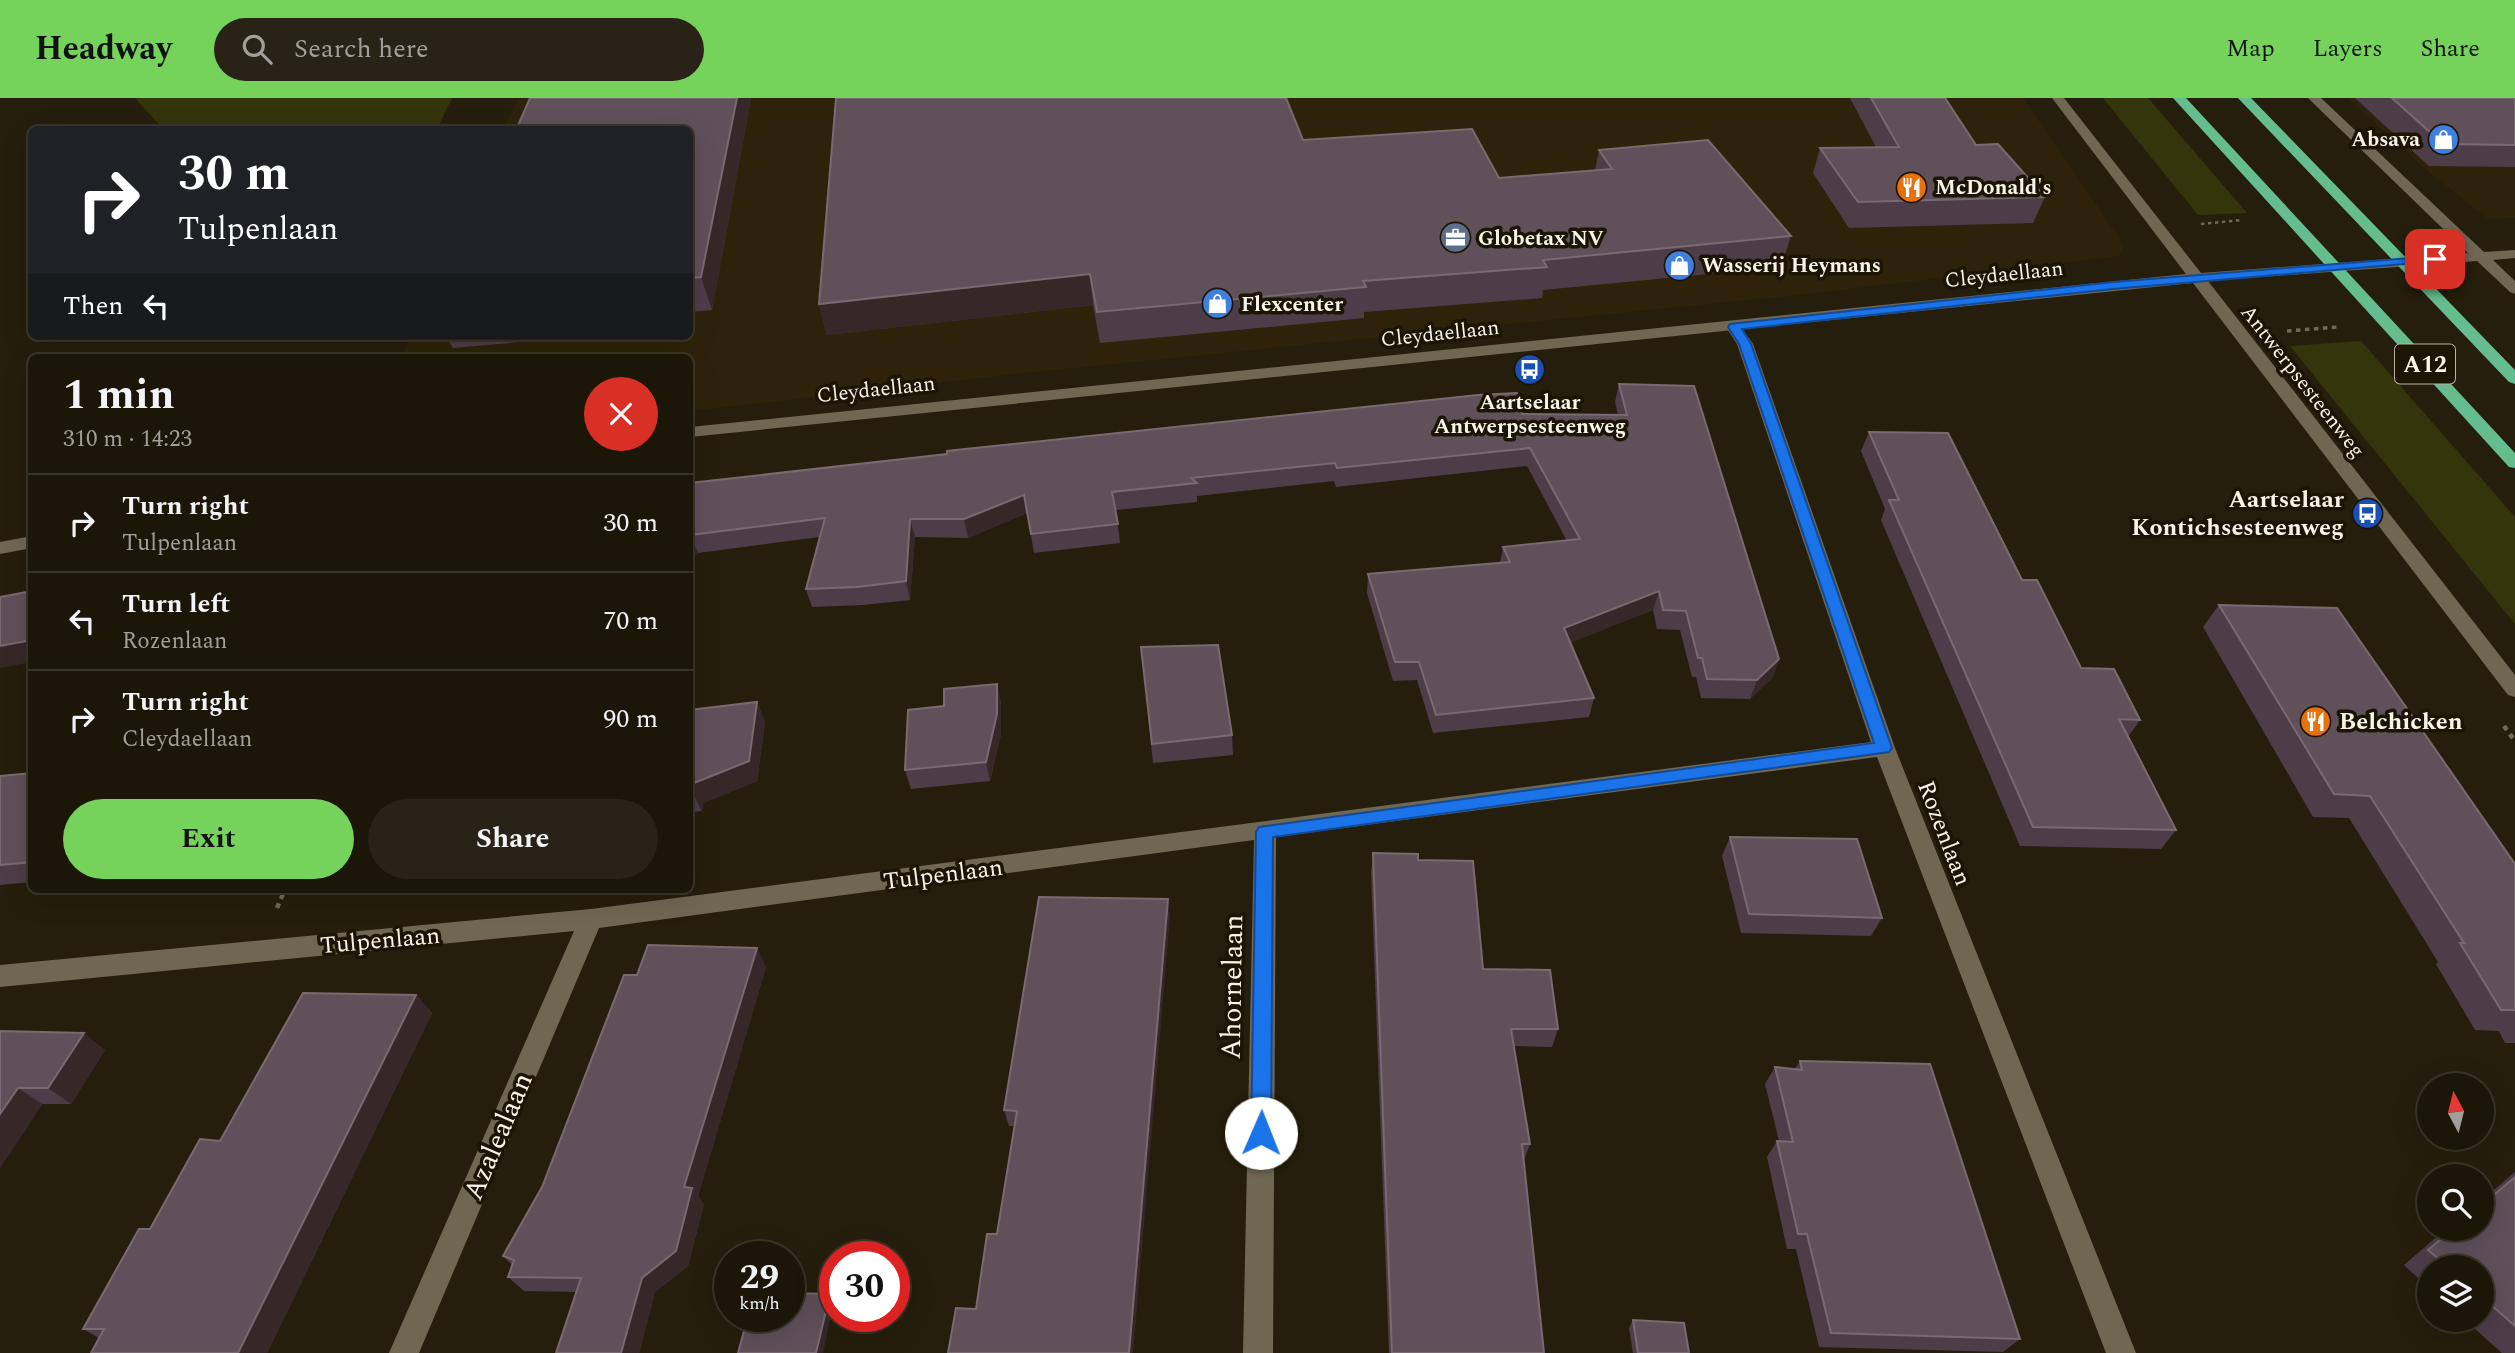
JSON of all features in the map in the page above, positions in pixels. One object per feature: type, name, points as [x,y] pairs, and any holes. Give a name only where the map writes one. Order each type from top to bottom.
[{"type":"highway","name":"A12","points":[[2179,98],[2515,463]]},
{"type":"highway","name":"A12","points":[[2244,98],[2515,379]]},
{"type":"street","name":"Antwerpsesteenweg","points":[[2058,98],[2195,279],[2515,690]]},
{"type":"street","points":[[2314,98],[2515,289]]},
{"type":"street","name":"Cleydaellaan","points":[[693,432],[2195,279],[2333,266],[2515,254]]},
{"type":"street","name":"Rozenlaan","points":[[1734,327],[1745,344],[1884,748],[2121,1353]]},
{"type":"street","points":[[0,548],[28,543]]},
{"type":"street","name":"Tulpenlaan","points":[[0,975],[590,919],[1265,832],[1884,748]]},
{"type":"street","name":"Ahornelaan","points":[[1258,1353],[1265,832]]},
{"type":"street","name":"Azalealaan","points":[[404,1353],[590,919]]},
{"type":"shaded area","points":[[135,98],[452,98],[438,126],[160,126]]},
{"type":"shaded area","points":[[518,98],[2023,98],[2124,245],[2119,256],[1807,294],[1033,372],[693,411],[693,354],[402,354],[408,340],[693,340],[693,126],[504,126]]},
{"type":"shaded area","points":[[2103,98],[2148,98],[2247,213],[2198,215]]},
{"type":"shaded area","points":[[2348,98],[2515,98],[2515,218],[2488,219],[2422,166]]},
{"type":"shaded area","points":[[2361,341],[2515,517],[2515,624],[2290,346]]},
{"type":"building","points":[[530,98],[737,98],[701,277],[693,278],[693,126],[518,126]]},
{"type":"building","points":[[836,98],[1286,98],[1303,140],[1472,129],[1499,178],[1612,169],[1599,150],[1708,140],[1791,236],[1543,260],[1547,267],[1363,281],[1366,287],[1097,312],[1090,274],[819,304]]},
{"type":"building","points":[[1871,98],[1945,98],[1976,145],[1998,144],[2045,197],[1858,202],[1820,148],[1899,147]]},
{"type":"building","points":[[2392,98],[2515,98],[2515,145],[2443,144]]},
{"type":"building","points":[[1619,384],[1694,386],[1779,659],[1757,680],[1707,679],[1702,658],[1698,658],[1686,611],[1663,610],[1659,591],[1564,628],[1594,698],[1436,715],[1419,662],[1395,662],[1368,574],[1510,562],[1503,547],[1580,539],[1530,448],[1337,468],[1335,463],[1191,478],[1197,483],[1112,492],[1118,524],[1031,534],[1024,495],[964,519],[910,519],[906,581],[857,587],[806,589],[825,518],[693,535],[693,483],[947,454],[947,451],[1478,395],[1517,393],[1522,414],[1627,415]]},
{"type":"building","points":[[1869,432],[1948,433],[2022,580],[2037,580],[2081,668],[2114,669],[2140,720],[2119,719],[2176,830],[2033,827],[1889,500],[1899,500]]},
{"type":"building","points":[[28,592],[28,641],[0,646],[0,597]]},
{"type":"building","points":[[2219,605],[2337,608],[2515,864],[2515,1010],[2501,1010],[2460,943],[2464,943],[2370,796],[2334,794]]},
{"type":"building","points":[[1218,645],[1232,735],[1152,744],[1141,647]]},
{"type":"building","points":[[997,684],[997,714],[986,762],[905,770],[908,710],[944,706],[944,689]]},
{"type":"building","points":[[757,702],[749,761],[694,783],[693,788],[693,710]]},
{"type":"building","points":[[28,773],[28,862],[0,865],[0,776]]},
{"type":"building","points":[[1730,837],[1857,839],[1882,918],[1749,914]]},
{"type":"building","points":[[1373,853],[1418,854],[1418,860],[1473,861],[1483,969],[1550,970],[1558,1029],[1511,1029],[1530,1144],[1522,1144],[1544,1353],[1392,1353]]},
{"type":"building","points":[[1039,897],[1168,899],[1129,1353],[948,1353],[956,1308],[976,1309],[987,1234],[997,1234],[1017,1111],[1004,1110]]},
{"type":"building","points":[[648,945],[757,948],[684,1187],[692,1188],[676,1251],[642,1278],[621,1353],[556,1353],[581,1278],[508,1277],[514,1260],[503,1256],[542,1187],[624,975],[637,975]]},
{"type":"building","points":[[303,993],[416,995],[238,1353],[91,1353],[104,1329],[83,1329],[139,1229],[150,1229],[200,1139],[220,1141]]},
{"type":"building","points":[[0,1031],[84,1033],[48,1088],[18,1088],[0,1114]]},
{"type":"building","points":[[1800,1061],[1930,1064],[2020,1339],[1831,1333],[1807,1234],[1798,1234],[1777,1141],[1793,1142],[1775,1067],[1802,1070]]},
{"type":"building","points":[[2515,1177],[2515,1326],[2494,1308],[2494,1255],[2434,1255],[2428,1250],[2439,1241],[2494,1241],[2494,1195]]},
{"type":"building","points":[[805,1293],[819,1294],[821,1332],[816,1353],[738,1353],[744,1332],[805,1332]]},
{"type":"building","points":[[1633,1320],[1684,1323],[1689,1353],[1638,1353]]},
{"type":"place","name":"Absava","points":[[2443,139]]},
{"type":"place","name":"McDonald's","points":[[1912,187]]},
{"type":"place","name":"Globetax NV","points":[[1455,238]]},
{"type":"place","name":"Wasserij Heymans","points":[[1679,265]]},
{"type":"place","name":"Flexcenter","points":[[1218,304]]},
{"type":"place","name":"Aartselaar Antwerpsesteenweg","points":[[1530,370]]},
{"type":"place","name":"Aartselaar Kontichsesteenweg","points":[[2367,513]]},
{"type":"place","name":"Belchicken","points":[[2316,721]]},
{"type":"route","points":[[1261,1133],[1265,832],[1884,748],[1745,344],[1734,327],[2113,286],[2435,259]]}]
